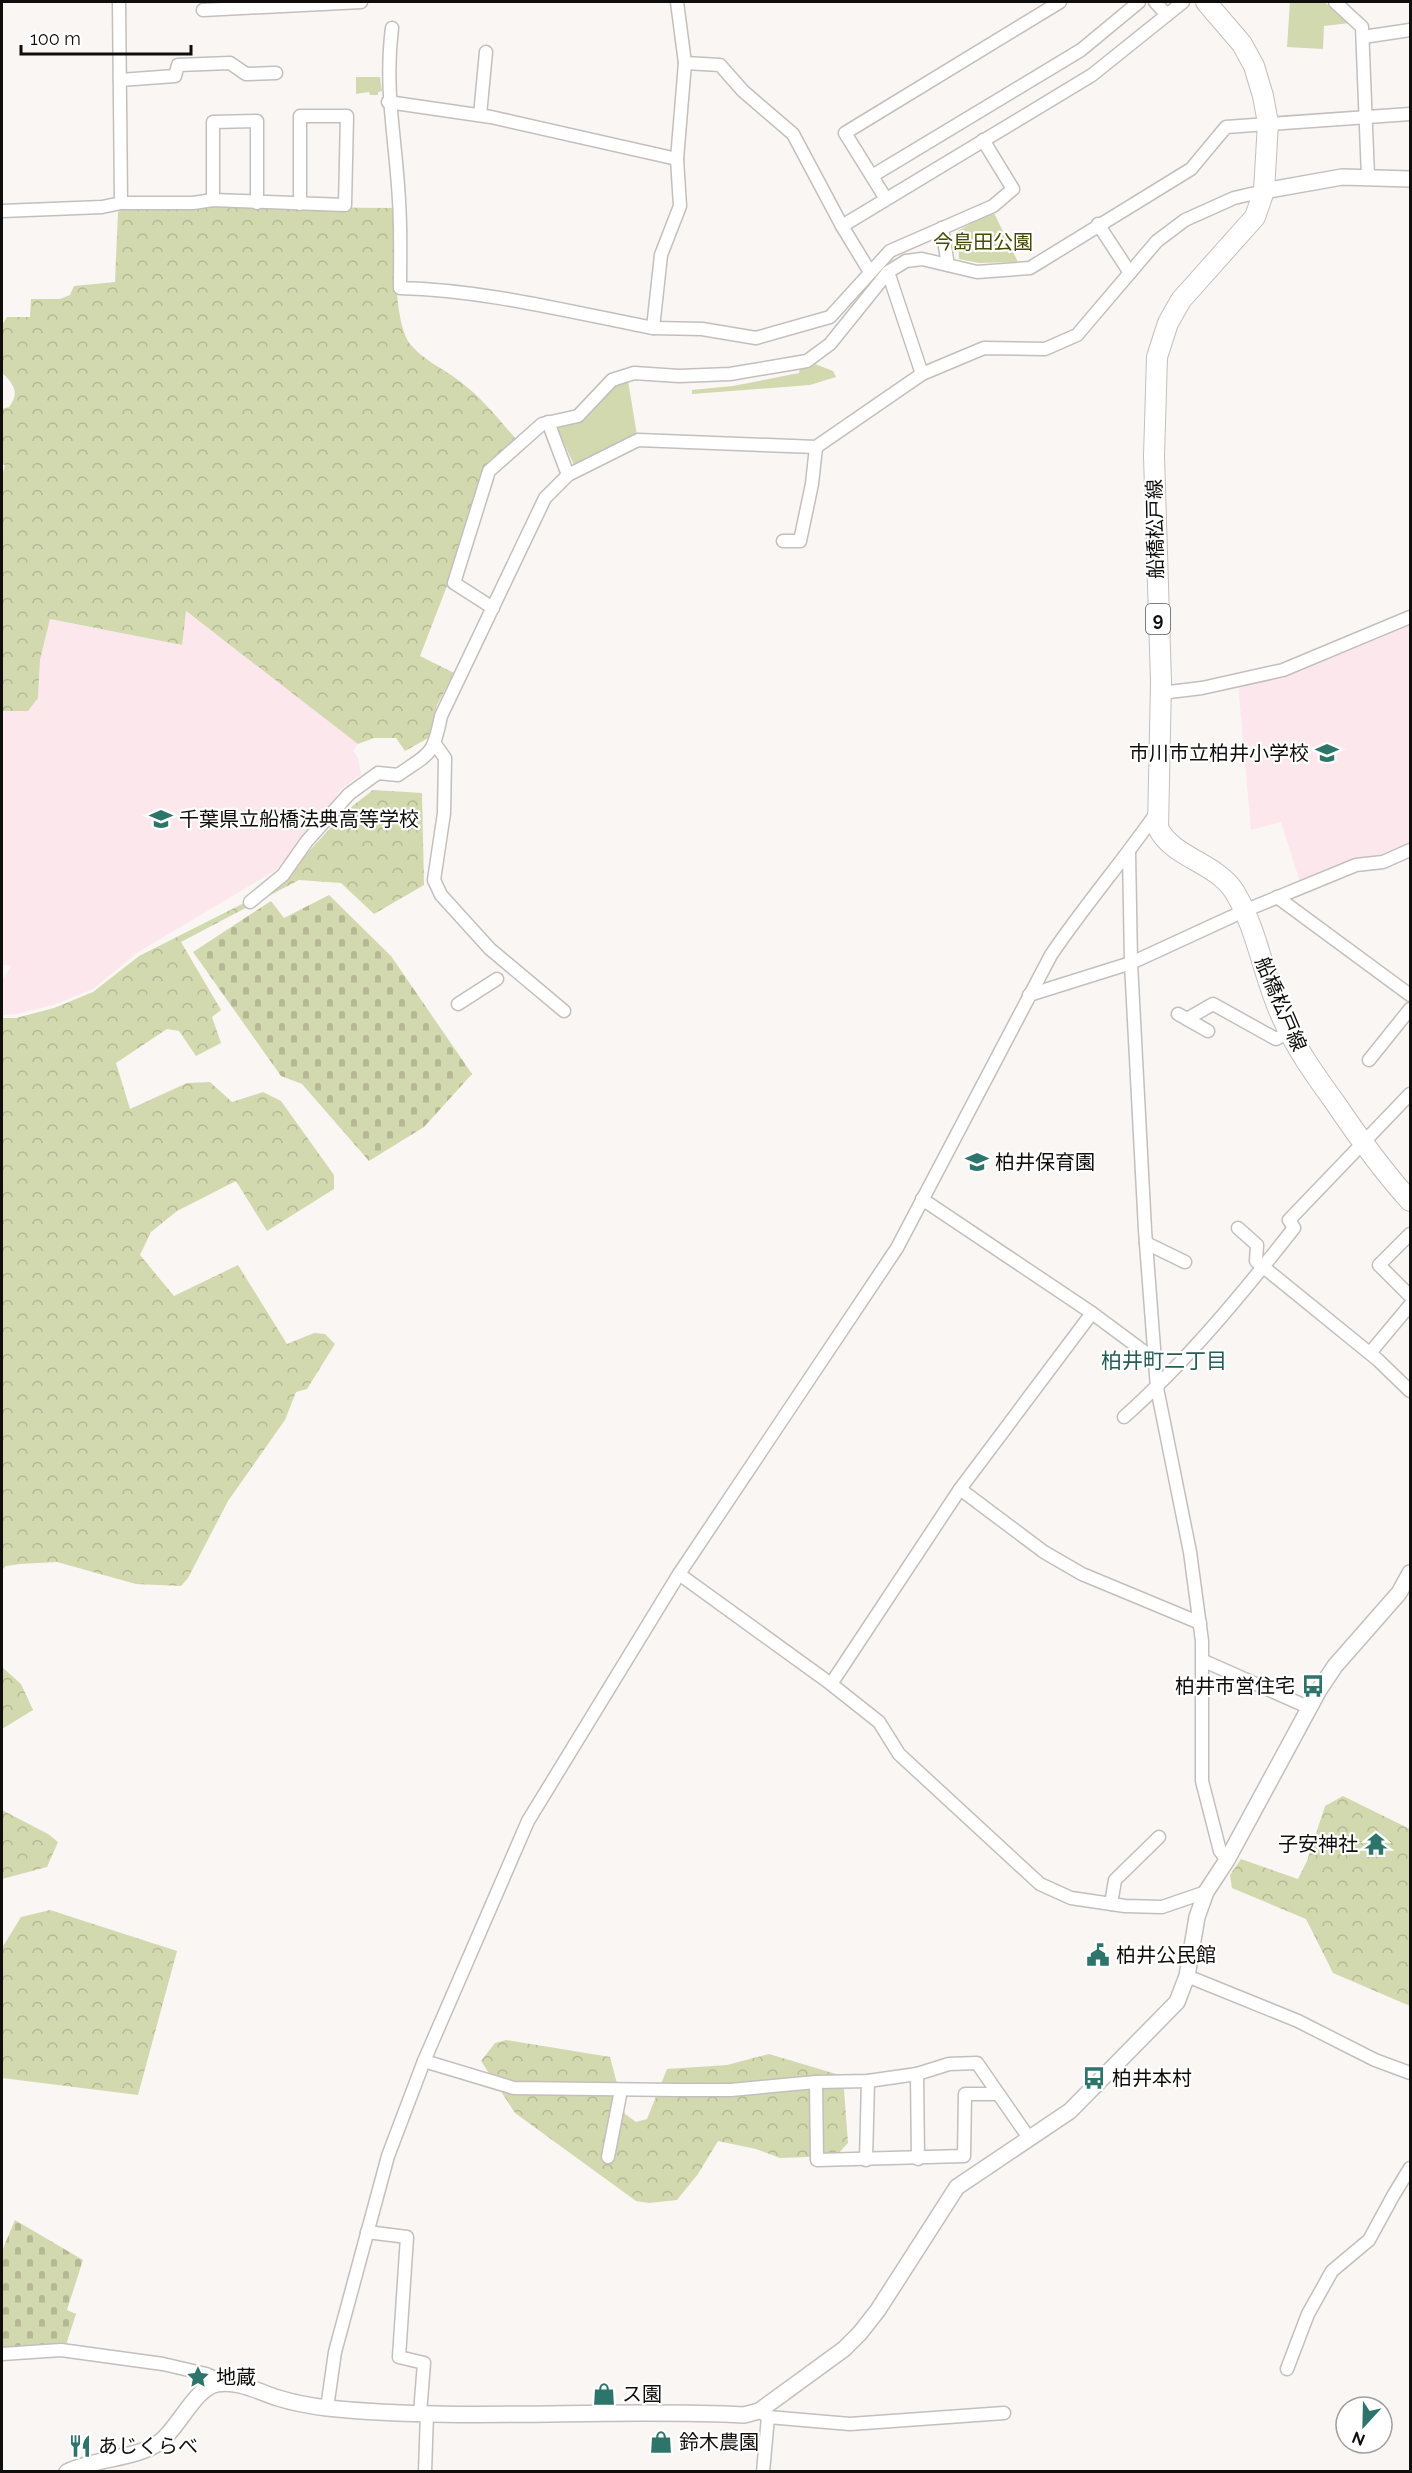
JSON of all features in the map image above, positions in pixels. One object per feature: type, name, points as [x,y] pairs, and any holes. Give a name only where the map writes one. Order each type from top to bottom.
[{"type":"main road","name":"船橋松戸線","points":[[1206,2],[1242,44],[1254,66],[1268,123],[1264,191],[1255,217],[1180,300],[1168,323],[1157,357],[1154,490],[1161,693],[1158,828],[1168,842],[1221,876],[1233,889],[1244,911],[1272,994],[1289,1032],[1307,1063],[1364,1144],[1410,1201]]},
{"type":"street","points":[[119,2],[121,203]]},
{"type":"street","points":[[203,10],[283,4],[360,2]]},
{"type":"street","points":[[653,328],[661,255],[680,206],[677,159],[685,63],[677,2]]},
{"type":"street","points":[[886,199],[845,133],[1060,2]]},
{"type":"street","points":[[872,176],[1081,50],[1139,2]]},
{"type":"street","points":[[1155,2],[1167,15]]},
{"type":"street","points":[[842,226],[1092,75],[1183,2]]},
{"type":"street","points":[[1335,2],[1362,27],[1368,177]]},
{"type":"street","points":[[392,28],[388,60],[388,102],[399,201],[400,288],[434,289],[520,302],[653,328],[702,329],[756,338],[830,317],[890,251],[993,206],[1013,189],[983,140]]},
{"type":"street","points":[[1363,37],[1410,30]]},
{"type":"street","points":[[480,115],[486,52]]},
{"type":"street","points":[[120,80],[175,76],[178,65],[230,63],[246,74],[276,74]]},
{"type":"street","points":[[685,63],[720,64],[743,91],[793,135],[842,226],[870,272]]},
{"type":"street","points":[[388,102],[480,115],[677,159]]},
{"type":"street","points":[[493,608],[454,583],[489,471],[542,424],[578,416],[612,380],[634,373],[679,376],[730,374],[807,361],[830,344],[888,272],[906,261],[922,259],[977,272],[1030,268],[1098,224],[1191,169],[1226,126],[1410,114]]},
{"type":"street","points":[[2,211],[102,207],[121,203],[193,203],[213,200],[257,204],[345,205],[347,116],[300,116],[300,204]]},
{"type":"street","points":[[213,200],[213,123],[257,121],[257,204]]},
{"type":"street","points":[[250,902],[283,875],[307,841],[349,794],[378,772],[398,775],[430,753],[435,744],[441,716],[545,498],[568,474],[638,440],[816,447],[922,374],[984,348],[1045,349],[1077,334],[1157,241],[1185,220],[1233,198],[1318,180],[1368,177],[1410,179]]},
{"type":"street","points":[[1098,224],[1130,273]]},
{"type":"street","points":[[942,228],[948,265]]},
{"type":"street","points":[[888,272],[922,374]]},
{"type":"street","points":[[548,422],[568,474]]},
{"type":"street","points":[[783,541],[800,541],[812,484],[816,447]]},
{"type":"street","points":[[1161,693],[1202,688],[1283,670],[1410,617]]},
{"type":"street","points":[[435,744],[445,758],[444,813],[434,880],[437,888],[490,949],[564,1011]]},
{"type":"street","points":[[327,2408],[335,2352],[388,2156],[424,2061],[528,1821],[679,1574],[897,1248],[1029,995],[1071,925],[1129,852],[1157,812]]},
{"type":"street","points":[[1029,995],[1131,963],[1244,911],[1356,865],[1383,862],[1410,850]]},
{"type":"street","points":[[1129,852],[1131,963],[1154,1359],[1157,1388],[1190,1552],[1200,1623],[1204,1660],[1202,1781],[1220,1851],[1227,1860]]},
{"type":"street","points":[[1277,897],[1410,995]]},
{"type":"street","points":[[458,1004],[497,980]]},
{"type":"street","points":[[1208,1031],[1183,1017],[1213,1004],[1276,1039],[1289,1032]]},
{"type":"street","points":[[1369,1060],[1410,1010]]},
{"type":"street","points":[[1124,1417],[1157,1388],[1263,1267],[1294,1228],[1289,1220],[1410,1094]]},
{"type":"street","points":[[922,1199],[1092,1313],[1154,1359]]},
{"type":"street","points":[[1238,1228],[1257,1245],[1256,1261],[1370,1353],[1410,1391]]},
{"type":"street","points":[[1410,1234],[1379,1265],[1410,1296]]},
{"type":"street","points":[[1146,1244],[1185,1262]]},
{"type":"street","points":[[1370,1353],[1410,1305]]},
{"type":"street","points":[[831,1684],[960,1489],[1092,1313]]},
{"type":"street","points":[[960,1489],[1044,1552],[1082,1574],[1200,1623]]},
{"type":"street","points":[[763,2472],[764,2414],[844,2349],[860,2333],[878,2310],[957,2187],[1070,2111],[1169,2012],[1182,1992],[1187,1976],[1197,1917],[1206,1892],[1227,1860],[1335,1666],[1405,1595],[1410,1573]]},
{"type":"street","points":[[679,1574],[831,1684],[879,1722],[898,1754],[1040,1884],[1071,1898],[1111,1904],[1162,1907],[1206,1892]]},
{"type":"street","points":[[1204,1660],[1310,1708]]},
{"type":"street","points":[[1111,1904],[1115,1880],[1159,1837]]},
{"type":"street","points":[[1187,1976],[1298,2020],[1375,2060],[1410,2073]]},
{"type":"street","points":[[424,2061],[514,2088],[621,2090],[731,2090],[816,2082],[867,2081],[917,2074],[949,2064],[977,2063],[1029,2138]]},
{"type":"street","points":[[917,2074],[918,2159]]},
{"type":"street","points":[[866,2160],[867,2081]]},
{"type":"street","points":[[816,2082],[817,2160],[964,2156],[965,2094],[997,2094]]},
{"type":"street","points":[[608,2157],[621,2090]]},
{"type":"street","points":[[1287,2369],[1308,2314],[1332,2271],[1369,2240],[1410,2168]]},
{"type":"street","points":[[367,2232],[407,2237],[399,2358],[424,2363],[425,2472]]},
{"type":"street","points":[[2,2354],[61,2350],[163,2364],[206,2374],[228,2383],[293,2402],[327,2408],[424,2413],[764,2414],[850,2424],[1004,2413]]},
{"type":"street","points":[[67,2472],[155,2446],[168,2436],[206,2390],[215,2384],[228,2383]]},
{"type":"shaded area","name":"千葉県立船橋法典高等学校","points":[[185,611],[347,733],[358,744],[353,751],[358,758],[361,774],[340,790],[328,810],[276,870],[137,953],[93,989],[56,1004],[17,1014],[2,1015],[2,980],[11,966],[2,965],[2,711],[28,711],[38,698],[40,660],[50,619],[181,645]]},
{"type":"shaded area","name":"市川市立柏井小学校","points":[[1410,621],[1410,845],[1300,882],[1281,822],[1251,830],[1238,683]]},
{"type":"green space","points":[[1290,2],[1324,2],[1350,23],[1324,26],[1323,49],[1287,47]]},
{"type":"green space","points":[[356,77],[380,77],[382,91],[378,92],[378,95],[370,95],[369,92],[356,94]]},
{"type":"green space","points":[[131,206],[396,208],[397,298],[404,332],[410,344],[426,359],[474,393],[515,438],[482,470],[447,586],[420,656],[454,673],[437,705],[430,737],[405,751],[396,738],[374,738],[358,744],[186,611],[182,645],[50,619],[40,660],[38,698],[28,711],[2,711],[2,477],[5,465],[2,464],[2,409],[9,407],[15,393],[10,381],[2,373],[2,325],[7,317],[30,317],[31,299],[60,299],[70,295],[74,286],[115,282],[118,212]]},
{"type":"green space","name":"今島田公園","points":[[993,211],[1018,262],[979,263],[959,259],[958,231]]},
{"type":"green space","points":[[815,364],[833,371],[836,377],[810,385],[692,394],[692,390],[733,386],[799,373],[800,367]]},
{"type":"green space","points":[[628,381],[637,435],[574,465],[557,428],[589,413],[615,386]]},
{"type":"green space","points":[[373,790],[422,793],[424,885],[374,914],[341,883],[299,880],[181,942],[221,1010],[212,1017],[221,1043],[196,1056],[179,1031],[167,1029],[116,1063],[130,1109],[187,1083],[210,1082],[232,1102],[263,1092],[281,1101],[334,1175],[334,1189],[267,1231],[236,1181],[177,1211],[151,1232],[140,1255],[174,1296],[238,1265],[287,1344],[314,1333],[325,1334],[335,1344],[307,1389],[296,1392],[285,1420],[228,1501],[188,1578],[181,1586],[136,1584],[57,1562],[6,1566],[2,1570],[2,1018],[16,1018],[54,1008],[93,992],[139,956],[276,887],[346,811]]},
{"type":"green space","points":[[329,895],[391,956],[472,1074],[424,1127],[369,1161],[302,1084],[281,1076],[193,952],[271,901],[284,918]]},
{"type":"green space","points":[[2,1667],[21,1684],[33,1710],[2,1729]]},
{"type":"green space","points":[[1343,1796],[1410,1829],[1410,2006],[1333,1973],[1306,1919],[1232,1888],[1230,1875],[1241,1859],[1298,1879],[1307,1861],[1325,1806]]},
{"type":"green space","points":[[2,1810],[48,1834],[58,1842],[47,1867],[2,1879]]},
{"type":"green space","points":[[50,1910],[177,1951],[138,2095],[2,2078],[2,1948],[21,1917]]},
{"type":"green space","points":[[506,2040],[610,2057],[625,2114],[636,2122],[647,2119],[667,2069],[727,2065],[769,2054],[843,2076],[848,2143],[836,2156],[780,2158],[756,2149],[718,2141],[698,2174],[677,2200],[649,2203],[636,2201],[515,2113],[481,2061],[495,2043]]},
{"type":"green space","points":[[15,2220],[83,2260],[67,2310],[76,2314],[66,2345],[2,2349],[2,2251]]},
{"type":"place","name":"市川市立柏井小学校","points":[[1327,753]]},
{"type":"place","name":"千葉県立船橋法典高等学校","points":[[161,819]]},
{"type":"place","name":"柏井保育園","points":[[977,1162]]},
{"type":"place","name":"柏井市営住宅","points":[[1313,1686]]},
{"type":"place","name":"子安神社","points":[[1376,1844]]},
{"type":"place","name":"柏井公民館","points":[[1098,1955]]},
{"type":"place","name":"柏井本村","points":[[1094,2078]]},
{"type":"place","name":"地蔵","points":[[198,2377]]},
{"type":"place","name":"ス園","points":[[604,2394]]},
{"type":"place","name":"鈴木農園","points":[[661,2442]]},
{"type":"place","name":"あじくらべ","points":[[80,2446]]},
{"type":"district","name":"柏井町二丁目","points":[[1164,1360]]}]
